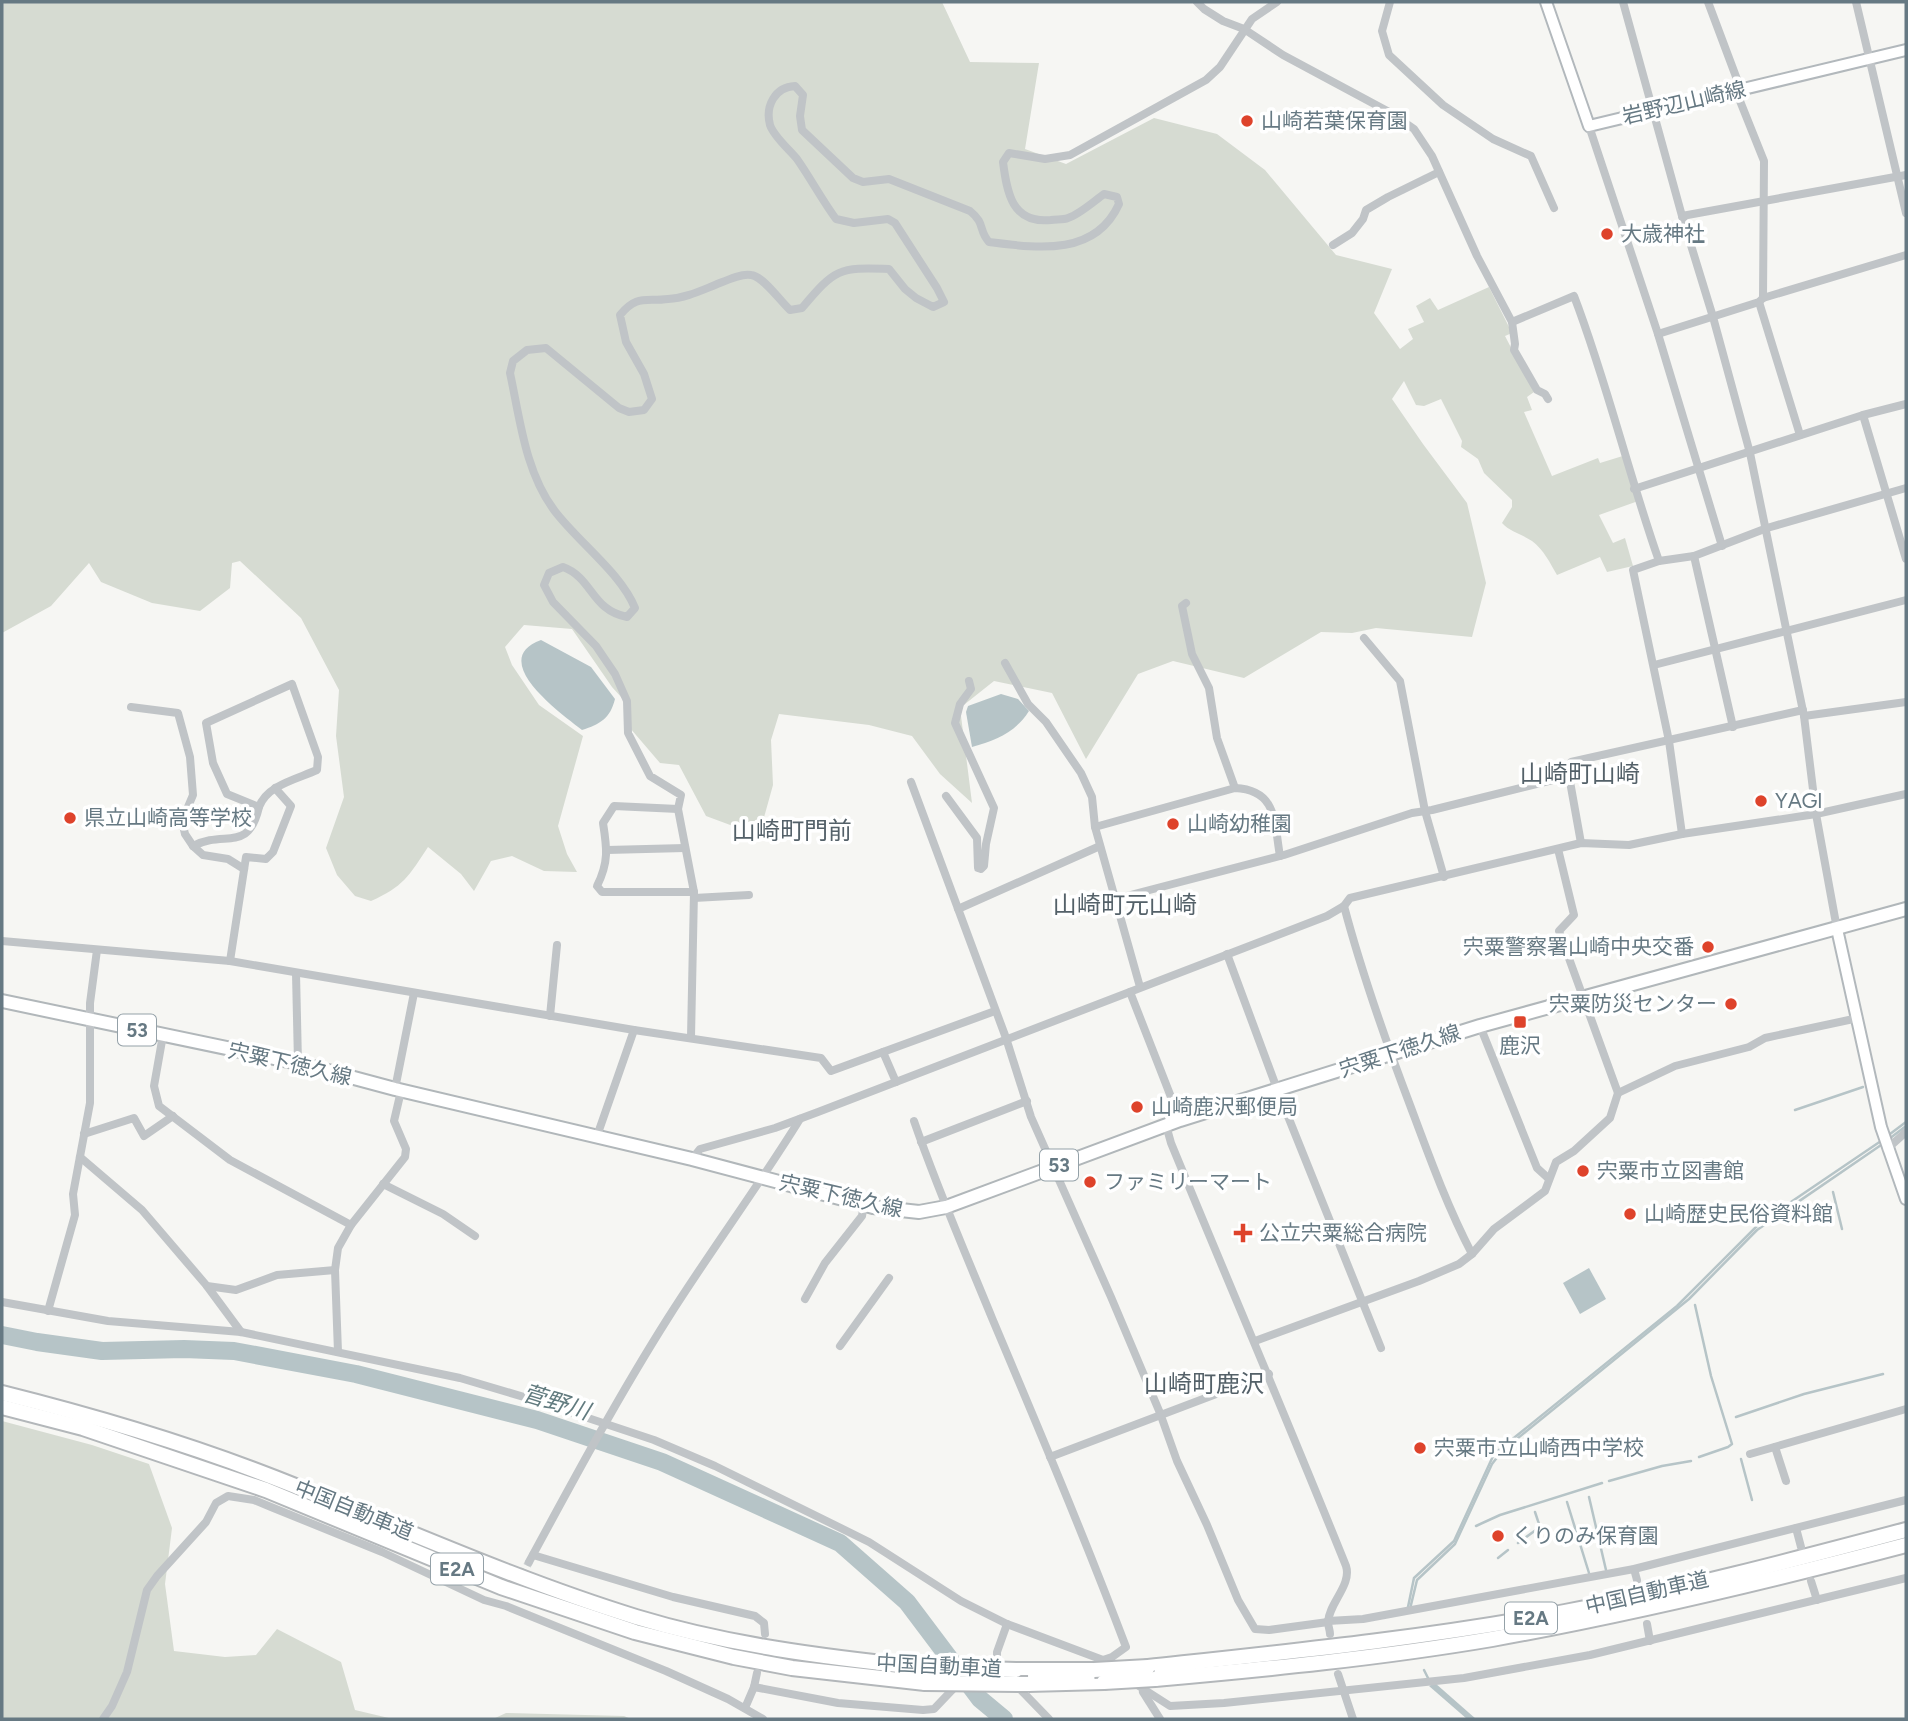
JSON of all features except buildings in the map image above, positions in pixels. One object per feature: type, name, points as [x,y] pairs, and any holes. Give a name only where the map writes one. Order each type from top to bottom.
[{"type":"highway","name":"中国自動車道","points":[[2,1393],[88,1415],[179,1443],[285,1482],[508,1573],[639,1618],[737,1642],[918,1667],[1016,1670],[1098,1665],[1151,1673],[1320,1663],[1489,1639],[1655,1606],[1906,1545]]},
{"type":"highway","name":"中国自動車道","points":[[2,1408],[83,1428],[266,1490],[501,1587],[635,1632],[708,1651],[792,1668],[925,1683],[1104,1682],[1151,1673],[1399,1639],[1567,1611],[1807,1556],[1906,1530]]},
{"type":"main road","points":[[1546,2],[1589,125]]},
{"type":"main road","name":"岩野辺山崎線","points":[[1589,125],[1906,50]]},
{"type":"main road","name":"宍粟下徳久線","points":[[2,1001],[298,1063],[864,1204],[905,1212],[930,1211],[1180,1120],[1480,1026],[1906,909]]},
{"type":"main road","points":[[1837,929],[1887,1149],[1906,1199]]},
{"type":"street","points":[[1197,2],[1203,9],[1223,21],[1244,29],[1283,55],[1391,113],[1414,129],[1432,156],[1477,256],[1511,322],[1514,350],[1537,390],[1548,399]]},
{"type":"street","points":[[691,1037],[694,895],[678,809],[681,795],[650,776],[628,733],[627,701],[615,674],[596,646],[553,602],[544,585],[549,573],[563,567],[575,572],[600,605],[614,614],[627,617],[635,608],[628,592],[552,508],[535,477],[510,373],[513,360],[527,350],[547,348],[619,408],[629,412],[644,410],[652,399],[644,374],[626,342],[620,315],[629,304],[647,298],[666,300],[684,296],[750,274],[763,279],[774,295],[790,310],[802,308],[820,287],[837,273],[850,268],[889,269],[916,298],[933,307],[944,302],[895,223],[888,219],[854,223],[836,219],[797,160],[771,127],[768,108],[774,96],[786,86],[795,86],[803,95],[800,116],[802,130],[853,178],[863,182],[889,179],[970,211],[981,220],[984,236],[989,242],[1036,248],[1078,242],[1101,231],[1112,219],[1119,204],[1117,197],[1104,194],[1069,218],[1028,218],[1014,206],[1006,184],[1003,162],[1009,153],[1045,159],[1070,155],[1206,80],[1220,67],[1252,19],[1277,2]]},
{"type":"street","points":[[1390,2],[1382,32],[1389,55],[1443,105],[1493,139],[1531,156],[1554,208]]},
{"type":"street","points":[[1623,2],[1750,453],[1804,713],[1816,814],[1837,929]]},
{"type":"street","points":[[1708,2],[1764,161],[1761,300],[1800,435]]},
{"type":"street","points":[[1856,2],[1902,176],[1906,213]]},
{"type":"street","points":[[1589,125],[1658,334],[1722,546]]},
{"type":"street","points":[[1333,245],[1352,233],[1366,211],[1388,197],[1440,172]]},
{"type":"street","points":[[1682,216],[1902,176]]},
{"type":"street","points":[[1658,334],[1906,255]]},
{"type":"street","points":[[1511,322],[1574,296],[1588,332],[1634,489],[1659,561]]},
{"type":"street","points":[[1634,489],[1863,415],[1906,404]]},
{"type":"street","points":[[1863,415],[1906,559]]},
{"type":"street","points":[[1682,834],[1669,741],[1633,570],[1659,561],[1694,556],[1767,528],[1906,488]]},
{"type":"street","points":[[1694,556],[1733,727]]},
{"type":"street","points":[[1654,665],[1906,600]]},
{"type":"street","points":[[1186,603],[1182,606],[1187,637],[1192,654],[1209,688],[1217,738],[1235,788]]},
{"type":"street","points":[[1363,638],[1400,681],[1425,811],[1444,877]]},
{"type":"street","points":[[1005,663],[1028,704],[1046,722],[1081,773],[1093,797],[1095,827],[1140,987]]},
{"type":"street","points":[[946,796],[977,838],[978,868],[981,869],[984,866],[993,808],[955,723],[960,704],[971,689],[969,681]]},
{"type":"street","points":[[193,846],[203,840],[246,834],[254,827],[263,797],[275,788],[317,770],[318,757],[292,684],[206,723],[213,763],[227,794],[259,807]]},
{"type":"street","points":[[1581,843],[1569,775],[1571,762],[1804,713],[1906,702]]},
{"type":"street","points":[[131,707],[178,713],[190,757],[193,795],[182,821],[185,834],[203,855],[228,859],[244,869]]},
{"type":"street","points":[[1115,899],[1280,856],[1412,813],[1536,786],[1569,775]]},
{"type":"street","points":[[911,782],[1006,1038],[1031,1117],[1055,1166],[1160,1413],[1177,1461],[1238,1600],[1255,1629],[1269,1630],[1363,1619],[1634,1569],[1906,1500]]},
{"type":"street","points":[[230,961],[246,857],[266,859],[273,852],[291,806],[275,788]]},
{"type":"street","points":[[1095,827],[1235,788],[1250,789],[1263,796],[1271,806],[1280,856]]},
{"type":"street","points":[[692,1159],[700,1149],[800,1119],[1327,915],[1344,906],[1350,898],[1581,843],[1629,845],[1682,834],[1816,814],[1906,794]]},
{"type":"street","points":[[678,809],[614,806],[603,823],[607,850],[606,869],[597,886],[602,892],[749,895]]},
{"type":"street","points":[[958,909],[1100,846]]},
{"type":"street","points":[[607,850],[685,848]]},
{"type":"street","points":[[1255,1341],[1459,1264],[1472,1255],[1494,1229],[1545,1191],[1556,1162],[1574,1151],[1610,1118],[1618,1093],[1559,931],[1574,915],[1558,849]]},
{"type":"street","points":[[1344,906],[1359,964],[1390,1056],[1450,1213],[1472,1255]]},
{"type":"street","points":[[2,941],[230,961],[634,1030],[821,1058],[831,1071],[995,1011]]},
{"type":"street","points":[[550,1016],[556,945]]},
{"type":"street","points":[[48,1311],[75,1215],[73,1194],[90,1103],[89,1020],[97,950]]},
{"type":"street","points":[[1227,954],[1277,1089],[1381,1348]]},
{"type":"street","points":[[296,973],[298,1063]]},
{"type":"street","points":[[1130,992],[1180,1120]]},
{"type":"street","points":[[338,1352],[335,1270],[338,1248],[351,1224],[405,1157],[406,1149],[394,1121],[414,993]]},
{"type":"street","points":[[1618,1093],[1675,1066],[1749,1046],[1765,1038],[1858,1018]]},
{"type":"street","points":[[1480,1026],[1537,1168],[1548,1178]]},
{"type":"street","points":[[597,1136],[634,1030]]},
{"type":"street","points":[[163,1035],[154,1086],[159,1106],[230,1160],[351,1224]]},
{"type":"street","points":[[883,1052],[896,1082]]},
{"type":"street","points":[[921,1142],[1027,1101]]},
{"type":"street","points":[[84,1134],[134,1118],[144,1136],[173,1116]]},
{"type":"street","points":[[765,1634],[764,1623],[755,1616],[531,1559],[604,1424],[669,1317],[800,1119]]},
{"type":"street","points":[[914,1121],[946,1207],[1049,1457],[1079,1522],[1126,1647],[1098,1665]]},
{"type":"street","points":[[1166,1125],[1348,1572],[1328,1622],[1330,1634]]},
{"type":"street","points":[[1887,1149],[1906,1132]]},
{"type":"street","points":[[80,1157],[142,1210],[241,1332]]},
{"type":"street","points":[[383,1184],[443,1214],[475,1236]]},
{"type":"street","points":[[805,1299],[825,1263],[862,1216],[864,1204]]},
{"type":"street","points":[[206,1286],[236,1290],[277,1275],[335,1270]]},
{"type":"street","points":[[840,1346],[889,1278]]},
{"type":"street","points":[[2,1302],[108,1321],[241,1332],[338,1352],[460,1378],[654,1440],[869,1542],[961,1601],[1098,1665],[1170,1706],[1224,1703],[1464,1678],[1590,1655],[1906,1578]]},
{"type":"street","points":[[1049,1457],[1269,1374]]},
{"type":"street","points":[[1750,1454],[1906,1409]]},
{"type":"street","points":[[1774,1447],[1786,1480]]},
{"type":"street","points":[[103,1719],[112,1706],[127,1672],[147,1590],[156,1576],[206,1521],[216,1503],[228,1496],[254,1500],[382,1552],[484,1600],[509,1602],[666,1671],[763,1719]]},
{"type":"street","points":[[1796,1528],[1801,1547]]},
{"type":"street","points":[[1634,1569],[1637,1580]]},
{"type":"street","points":[[1811,1581],[1817,1600]]},
{"type":"street","points":[[1007,1623],[997,1652],[997,1664],[1049,1719]]},
{"type":"street","points":[[1647,1624],[1650,1641]]},
{"type":"street","points":[[745,1708],[757,1673]]},
{"type":"street","points":[[1338,1674],[1353,1719]]},
{"type":"street","points":[[754,1687],[838,1703],[923,1710],[934,1709],[954,1688]]},
{"type":"street","points":[[1142,1689],[1160,1719]]},
{"type":"shaded area","points":[[2,2],[942,2],[970,62],[1039,63],[1025,149],[1066,164],[1154,118],[1217,134],[1265,170],[1336,255],[1392,269],[1374,313],[1400,349],[1413,339],[1408,329],[1424,322],[1416,306],[1430,298],[1438,310],[1489,287],[1512,333],[1505,336],[1534,392],[1527,397],[1532,410],[1524,412],[1552,476],[1598,458],[1600,463],[1626,455],[1641,500],[1599,515],[1613,543],[1625,538],[1633,566],[1607,572],[1600,557],[1557,575],[1536,545],[1502,523],[1512,507],[1512,500],[1484,473],[1478,459],[1461,447],[1462,441],[1441,399],[1424,406],[1416,405],[1404,381],[1392,399],[1467,503],[1486,583],[1472,637],[1376,628],[1352,633],[1321,632],[1244,678],[1173,661],[1138,674],[1086,759],[1052,693],[994,681],[960,708],[972,803],[940,774],[912,736],[869,725],[779,714],[771,740],[773,785],[763,821],[741,829],[706,816],[679,765],[660,763],[624,721],[631,708],[612,687],[572,629],[524,625],[505,647],[512,665],[539,705],[583,736],[558,826],[567,854],[577,872],[544,871],[512,856],[491,861],[474,891],[461,874],[428,847],[410,873],[391,891],[371,901],[355,896],[337,875],[326,848],[344,797],[336,736],[339,690],[301,618],[240,561],[232,563],[230,588],[200,611],[152,603],[101,582],[89,563],[51,606],[2,633]]},
{"type":"shaded area","points":[[541,640],[591,667],[615,699],[603,720],[582,730],[533,686],[521,660],[526,649]]},
{"type":"shaded area","points":[[1001,694],[1018,699],[1029,711],[1018,725],[1004,735],[972,747],[966,712],[968,706]]},
{"type":"shaded area","points":[[1589,1268],[1606,1299],[1580,1314],[1563,1283]]},
{"type":"shaded area","points":[[2,1421],[92,1445],[149,1464],[172,1528],[165,1584],[174,1651],[225,1657],[256,1655],[277,1629],[341,1662],[355,1710],[393,1719],[2,1719]]},
{"type":"shaded area","points":[[1435,1683],[1476,1719],[1467,1719],[1429,1686]]},
{"type":"shaded area","points":[[506,1713],[624,1716],[631,1719],[493,1719]]},
{"type":"waterway","points":[[1795,1110],[1863,1087]]},
{"type":"waterway","points":[[1886,1137],[1906,1122]]},
{"type":"waterway","points":[[1889,1139],[1906,1126]]},
{"type":"waterway","points":[[1408,1607],[1414,1578],[1454,1541],[1494,1454],[1677,1306],[1760,1223],[1881,1141]]},
{"type":"waterway","points":[[1410,1609],[1417,1580],[1455,1544],[1492,1464],[1502,1451],[1689,1299],[1757,1230],[1884,1143]]},
{"type":"waterway","points":[[1833,1192],[1842,1229]]},
{"type":"waterway","points":[[1695,1305],[1711,1376],[1732,1444],[1699,1457]]},
{"type":"waterway","name":"菅野川","points":[[2,1335],[102,1351],[234,1351],[356,1374],[537,1420],[662,1462],[840,1543],[907,1602],[980,1699],[1004,1719]]},
{"type":"waterway","points":[[1736,1417],[1804,1394],[1883,1374]]},
{"type":"waterway","points":[[1741,1459],[1752,1500]]},
{"type":"waterway","points":[[1609,1481],[1691,1461]]},
{"type":"waterway","points":[[1476,1526],[1500,1515],[1602,1483]]},
{"type":"waterway","points":[[1589,1497],[1606,1570]]},
{"type":"waterway","points":[[1567,1502],[1589,1573]]},
{"type":"waterway","points":[[1518,1543],[1540,1527],[1535,1512]]},
{"type":"waterway","points":[[1498,1558],[1508,1550]]},
{"type":"waterway","points":[[1424,1670],[1429,1680]]},
{"type":"tunnel","points":[[511,1598],[529,1562]]},
{"type":"place","name":"山崎若葉保育園","points":[[1247,121]]},
{"type":"place","name":"大歳神社","points":[[1607,234]]},
{"type":"place","name":"YAGI","points":[[1761,801]]},
{"type":"place","name":"県立山崎高等学校","points":[[70,818]]},
{"type":"place","name":"山崎幼稚園","points":[[1173,824]]},
{"type":"place","name":"宍粟警察署山崎中央交番","points":[[1708,947]]},
{"type":"place","name":"宍粟防災センター","points":[[1731,1004]]},
{"type":"place","name":"鹿沢","points":[[1520,1022]]},
{"type":"place","name":"山崎鹿沢郵便局","points":[[1137,1107]]},
{"type":"place","name":"宍粟市立図書館","points":[[1583,1171]]},
{"type":"place","name":"ファミリーマート","points":[[1090,1182]]},
{"type":"place","name":"山崎歴史民俗資料館","points":[[1630,1214]]},
{"type":"place","name":"公立宍粟総合病院","points":[[1243,1233]]},
{"type":"place","name":"宍粟市立山崎西中学校","points":[[1420,1448]]},
{"type":"place","name":"くりのみ保育園","points":[[1498,1536]]},
{"type":"district","name":"山崎町山崎","points":[[1580,774]]},
{"type":"district","name":"山崎町門前","points":[[792,831]]},
{"type":"district","name":"山崎町元山崎","points":[[1125,905]]},
{"type":"district","name":"山崎町鹿沢","points":[[1204,1384]]}]
